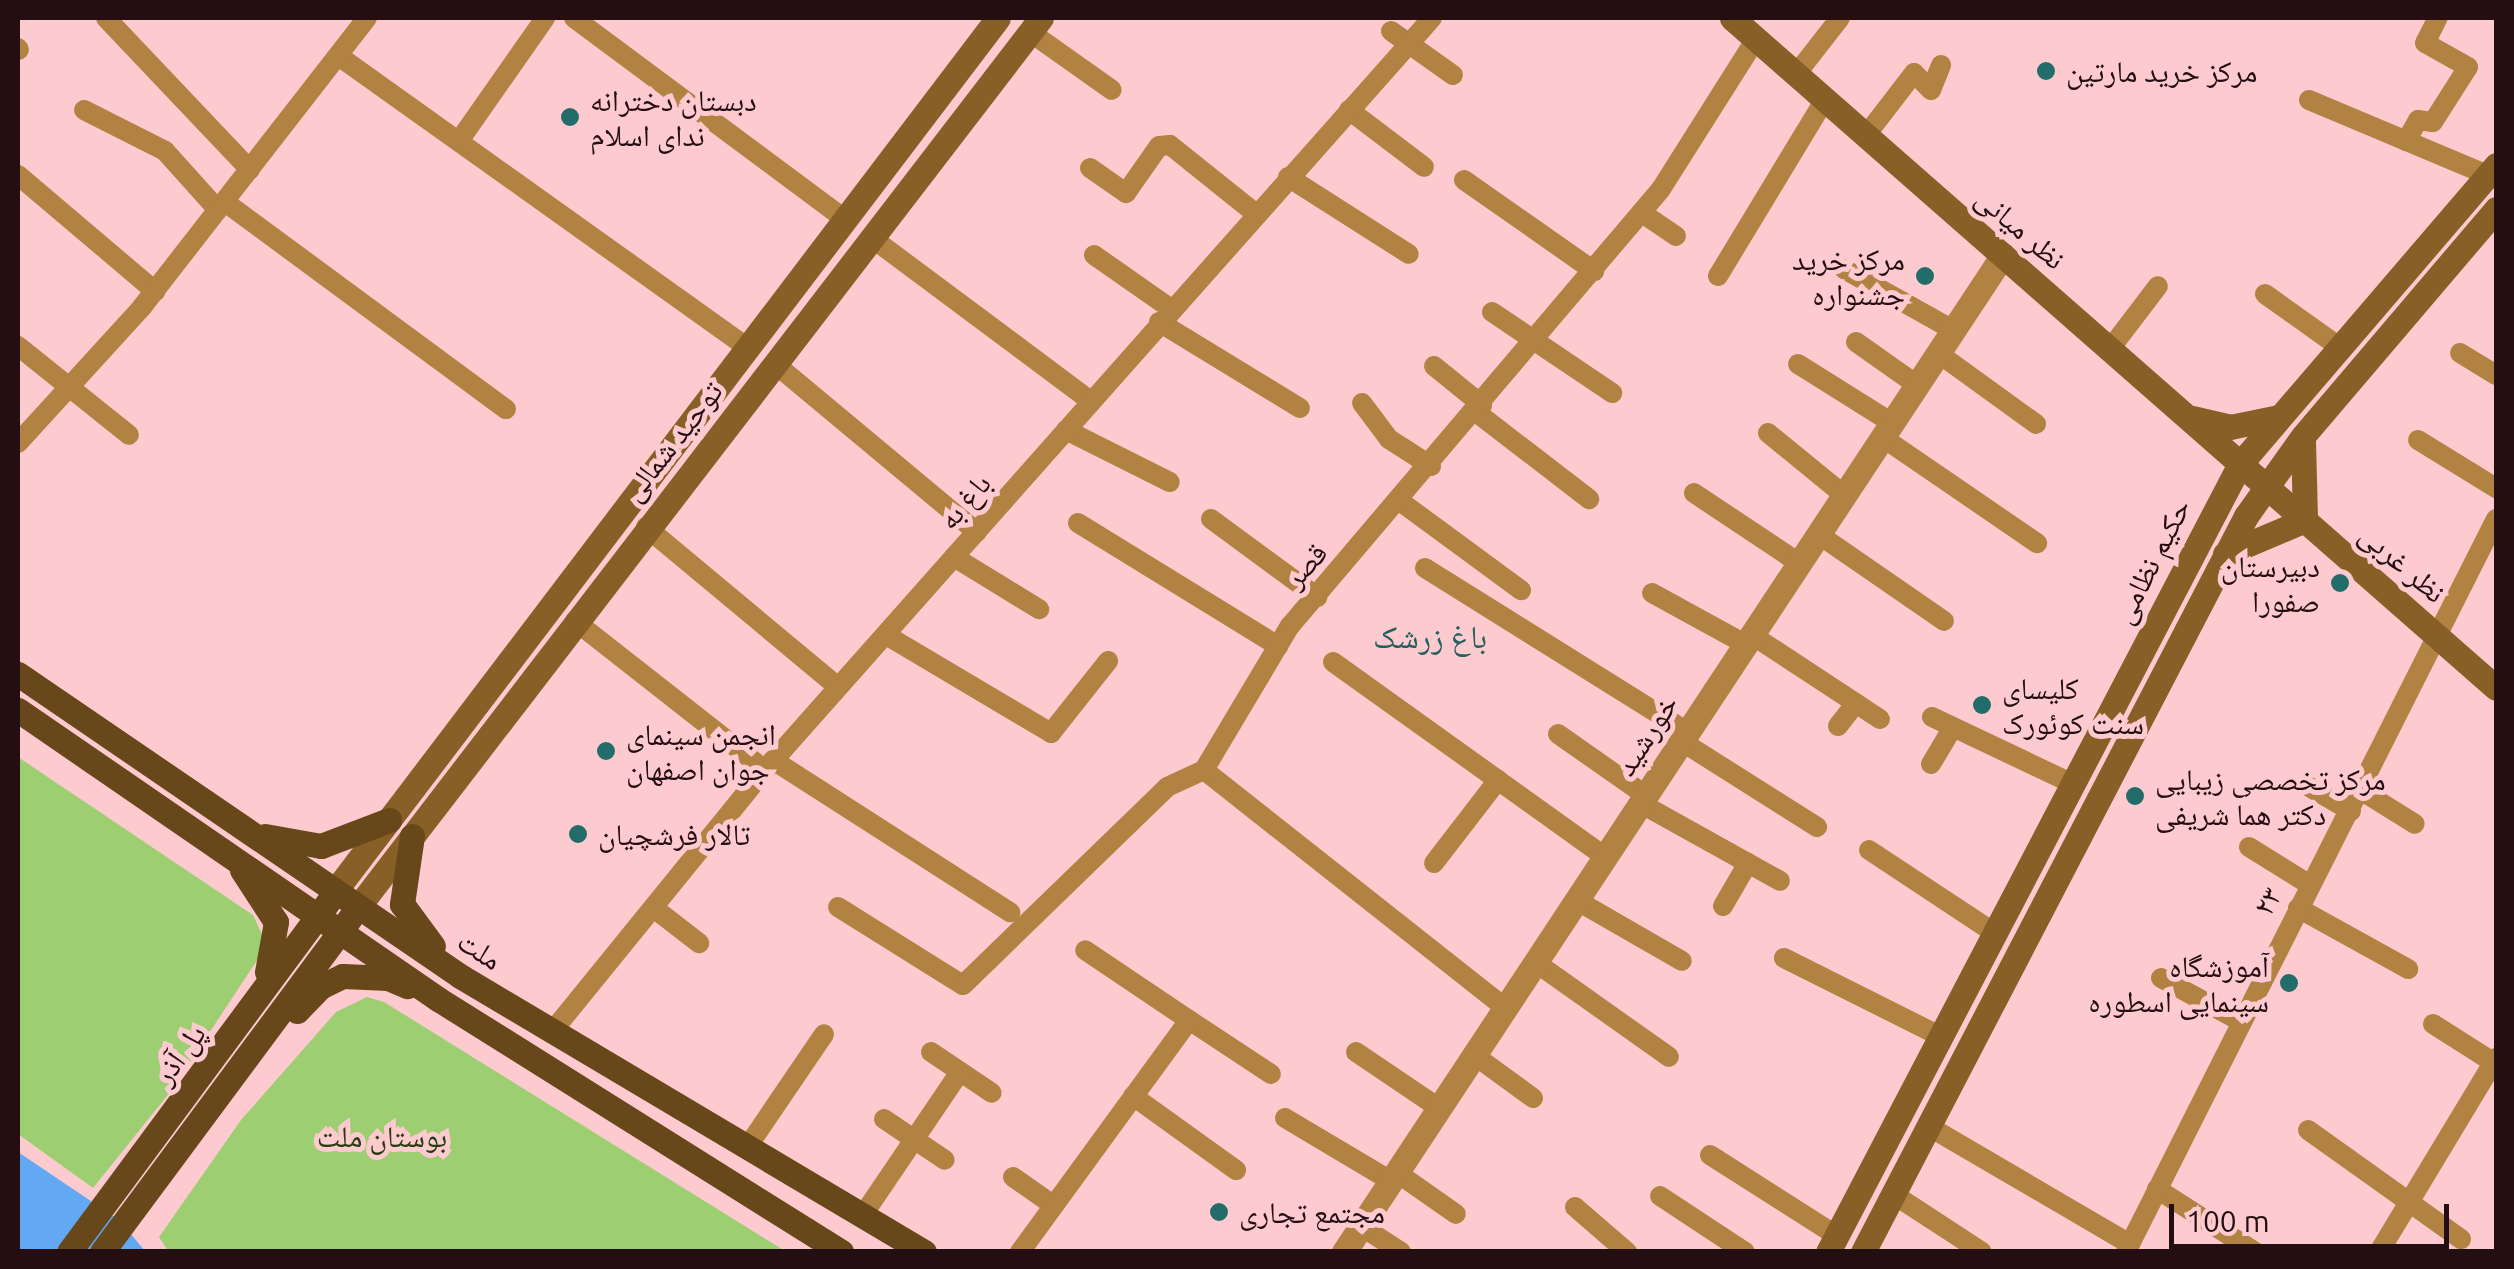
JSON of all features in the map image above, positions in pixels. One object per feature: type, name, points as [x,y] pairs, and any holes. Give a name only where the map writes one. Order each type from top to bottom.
[{"type":"main road","name":"توحید شمالی","points":[[335,891],[998,18]]},
{"type":"main road","name":"نظر میانی","points":[[1732,18],[2266,487]]},
{"type":"main road","name":"توحید شمالی","points":[[358,907],[1035,25]]},
{"type":"main road","name":"حکیم نظامی","points":[[1833,1244],[2240,464],[2492,170]]},
{"type":"main road","name":"حکیم نظامی","points":[[1862,1252],[2225,554],[2303,436],[2496,210]]},
{"type":"main road","points":[[783,299],[808,320]]},
{"type":"main road","points":[[2184,415],[2230,427],[2279,416]]},
{"type":"main road","points":[[2225,554],[2304,520],[2303,436]]},
{"type":"main road","name":"نظر غربی","points":[[2266,487],[2496,688]]},
{"type":"main road","name":"ملت","points":[[18,674],[460,976],[924,1252]]},
{"type":"main road","points":[[18,710],[438,999],[841,1252]]},
{"type":"main road","points":[[242,829],[293,845],[321,846],[389,820]]},
{"type":"main road","points":[[412,836],[402,904],[460,976]]},
{"type":"main road","points":[[230,854],[276,922],[273,959],[252,1008]]},
{"type":"main road","name":"پل آذر","points":[[102,1252],[211,1084],[252,1008],[335,891]]},
{"type":"main road","name":"پل آذر","points":[[69,1252],[358,907]]},
{"type":"main road","points":[[211,1084],[251,1068],[320,986],[343,976],[388,978],[438,999]]},
{"type":"street","points":[[106,18],[250,170]]},
{"type":"street","points":[[459,142],[545,18]]},
{"type":"street","points":[[574,18],[844,219]]},
{"type":"street","name":"باغ به","points":[[551,1033],[769,765],[1432,18]]},
{"type":"street","points":[[1797,73],[1840,18]]},
{"type":"street","points":[[2406,141],[2418,120],[2433,122],[2468,67],[2425,43],[2438,18]]},
{"type":"street","points":[[18,443],[155,291],[340,57],[360,20]]},
{"type":"street","points":[[1035,25],[1112,90]]},
{"type":"street","points":[[1391,32],[1411,41],[1453,74]]},
{"type":"street","name":"قصر","points":[[1204,770],[1278,646],[1642,213],[1756,39]]},
{"type":"street","points":[[340,57],[747,346]]},
{"type":"street","points":[[1867,134],[1914,73],[1932,90],[1941,65]]},
{"type":"street","points":[[1718,276],[1826,98]]},
{"type":"street","points":[[2309,100],[2406,141],[2492,170]]},
{"type":"street","points":[[84,110],[164,151],[222,206],[506,408]]},
{"type":"street","points":[[1349,110],[1424,166]]},
{"type":"street","points":[[1090,168],[1126,192],[1159,146],[1170,145],[1256,213]]},
{"type":"street","points":[[18,175],[155,291]]},
{"type":"street","points":[[1288,177],[1409,254]]},
{"type":"street","points":[[1464,180],[1594,272]]},
{"type":"street","points":[[1642,213],[1676,236]]},
{"type":"street","points":[[872,238],[1092,401]]},
{"type":"street","points":[[1094,255],[1165,316],[1300,408]]},
{"type":"street","name":"خورشید","points":[[1344,1252],[2003,255]]},
{"type":"street","points":[[1844,269],[1953,330]]},
{"type":"street","points":[[2110,348],[2158,286]]},
{"type":"street","points":[[2265,294],[2338,346]]},
{"type":"street","points":[[1492,312],[1612,393]]},
{"type":"street","points":[[1856,342],[1917,384]]},
{"type":"street","points":[[18,346],[67,390],[129,434]]},
{"type":"street","points":[[1938,353],[2036,424]]},
{"type":"street","points":[[2460,353],[2496,375]]},
{"type":"street","points":[[774,364],[977,532]]},
{"type":"street","points":[[1798,364],[2037,543]]},
{"type":"street","points":[[1434,366],[1479,409],[1589,499]]},
{"type":"street","points":[[1362,404],[1389,439],[1431,466]]},
{"type":"street","points":[[1066,430],[1170,482]]},
{"type":"street","points":[[1768,434],[1844,495]]},
{"type":"street","points":[[2418,440],[2496,488]]},
{"type":"street","points":[[1694,494],[1799,563]]},
{"type":"street","points":[[1401,502],[1521,590]]},
{"type":"street","points":[[1211,518],[1317,597]]},
{"type":"street","name":"۲۳","points":[[2128,1248],[2240,1021],[2362,791],[2434,634],[2496,519]]},
{"type":"street","points":[[1078,523],[1278,646]]},
{"type":"street","points":[[646,528],[838,687]]},
{"type":"street","points":[[1818,534],[1944,621]]},
{"type":"street","points":[[954,558],[1039,609]]},
{"type":"street","points":[[1425,568],[1816,827]]},
{"type":"street","points":[[1652,593],[1748,640],[1880,719]]},
{"type":"street","points":[[576,621],[769,765],[1010,912]]},
{"type":"street","points":[[886,635],[1051,734],[1108,661]]},
{"type":"street","points":[[1333,662],[1605,857]]},
{"type":"street","points":[[1838,726],[1856,702]]},
{"type":"street","points":[[1932,717],[2074,786]]},
{"type":"street","points":[[1930,764],[1954,728]]},
{"type":"street","points":[[1558,734],[1643,799],[1780,881]]},
{"type":"street","points":[[838,907],[963,986],[1167,787],[1204,770],[1505,1008]]},
{"type":"street","points":[[1434,863],[1498,780]]},
{"type":"street","points":[[2306,784],[2351,810]]},
{"type":"street","points":[[2362,791],[2415,824]]},
{"type":"street","points":[[2249,848],[2310,885]]},
{"type":"street","points":[[1869,850],[1996,934]]},
{"type":"street","points":[[1723,906],[1748,863]]},
{"type":"street","points":[[1576,900],[1682,961]]},
{"type":"street","points":[[2298,908],[2408,969]]},
{"type":"street","points":[[655,909],[699,943]]},
{"type":"street","points":[[1085,950],[1270,1074]]},
{"type":"street","points":[[1784,958],[1942,1037]]},
{"type":"street","points":[[1535,962],[1669,1057]]},
{"type":"street","points":[[2161,978],[2240,1021]]},
{"type":"street","points":[[1020,1252],[1189,1020]]},
{"type":"street","points":[[2379,1252],[2496,1061],[2433,1024]]},
{"type":"street","points":[[748,1146],[824,1034]]},
{"type":"street","points":[[931,1052],[992,1093]]},
{"type":"street","points":[[1356,1052],[1439,1108]]},
{"type":"street","points":[[1474,1055],[1533,1098]]},
{"type":"street","points":[[863,1215],[960,1072]]},
{"type":"street","points":[[1133,1096],[1236,1170]]},
{"type":"street","points":[[884,1118],[944,1160]]},
{"type":"street","points":[[1285,1118],[1456,1214]]},
{"type":"street","points":[[1928,1126],[2128,1248]]},
{"type":"street","points":[[2308,1130],[2461,1239]]},
{"type":"street","points":[[1710,1155],[1833,1244]]},
{"type":"street","points":[[1013,1177],[1053,1205]]},
{"type":"street","points":[[2157,1189],[2254,1252]]},
{"type":"street","points":[[1892,1194],[1982,1252]]},
{"type":"street","points":[[1660,1196],[1745,1252]]},
{"type":"street","points":[[1575,1207],[1627,1252]]},
{"type":"street","points":[[1361,1226],[1401,1252]]},
{"type":"green space","points":[[18,757],[253,915],[267,945],[171,1091],[93,1188],[18,1134]]},
{"type":"green space","name":"بوستان ملت","points":[[367,997],[384,1002],[785,1251],[168,1251],[159,1237],[241,1120],[336,1012]]},
{"type":"water","points":[[18,1152],[119,1220],[145,1251],[18,1251]]},
{"type":"place","name":"مرکز خرید مارتین","points":[[2046,71]]},
{"type":"place","name":"دبستان دخترانه ندای اسلام","points":[[570,117]]},
{"type":"place","name":"مرکز خرید جشنواره","points":[[1925,276]]},
{"type":"place","name":"دبیرستان صفورا","points":[[2340,583]]},
{"type":"place","name":"کلیسای سنت کوئورک","points":[[1982,705]]},
{"type":"place","name":"انجمن سینمای جوان اصفهان","points":[[606,751]]},
{"type":"place","name":"مرکز تخصصی زیبایی دکتر هما شریفی","points":[[2135,796]]},
{"type":"place","name":"تالار فرشچیان","points":[[578,834]]},
{"type":"place","name":"آموزشگاه سینمایی اسطوره","points":[[2289,983]]},
{"type":"place","name":"مجتمع تجاری","points":[[1219,1212]]},
{"type":"district","name":"باغ زرشک","points":[[1430,636]]}]
